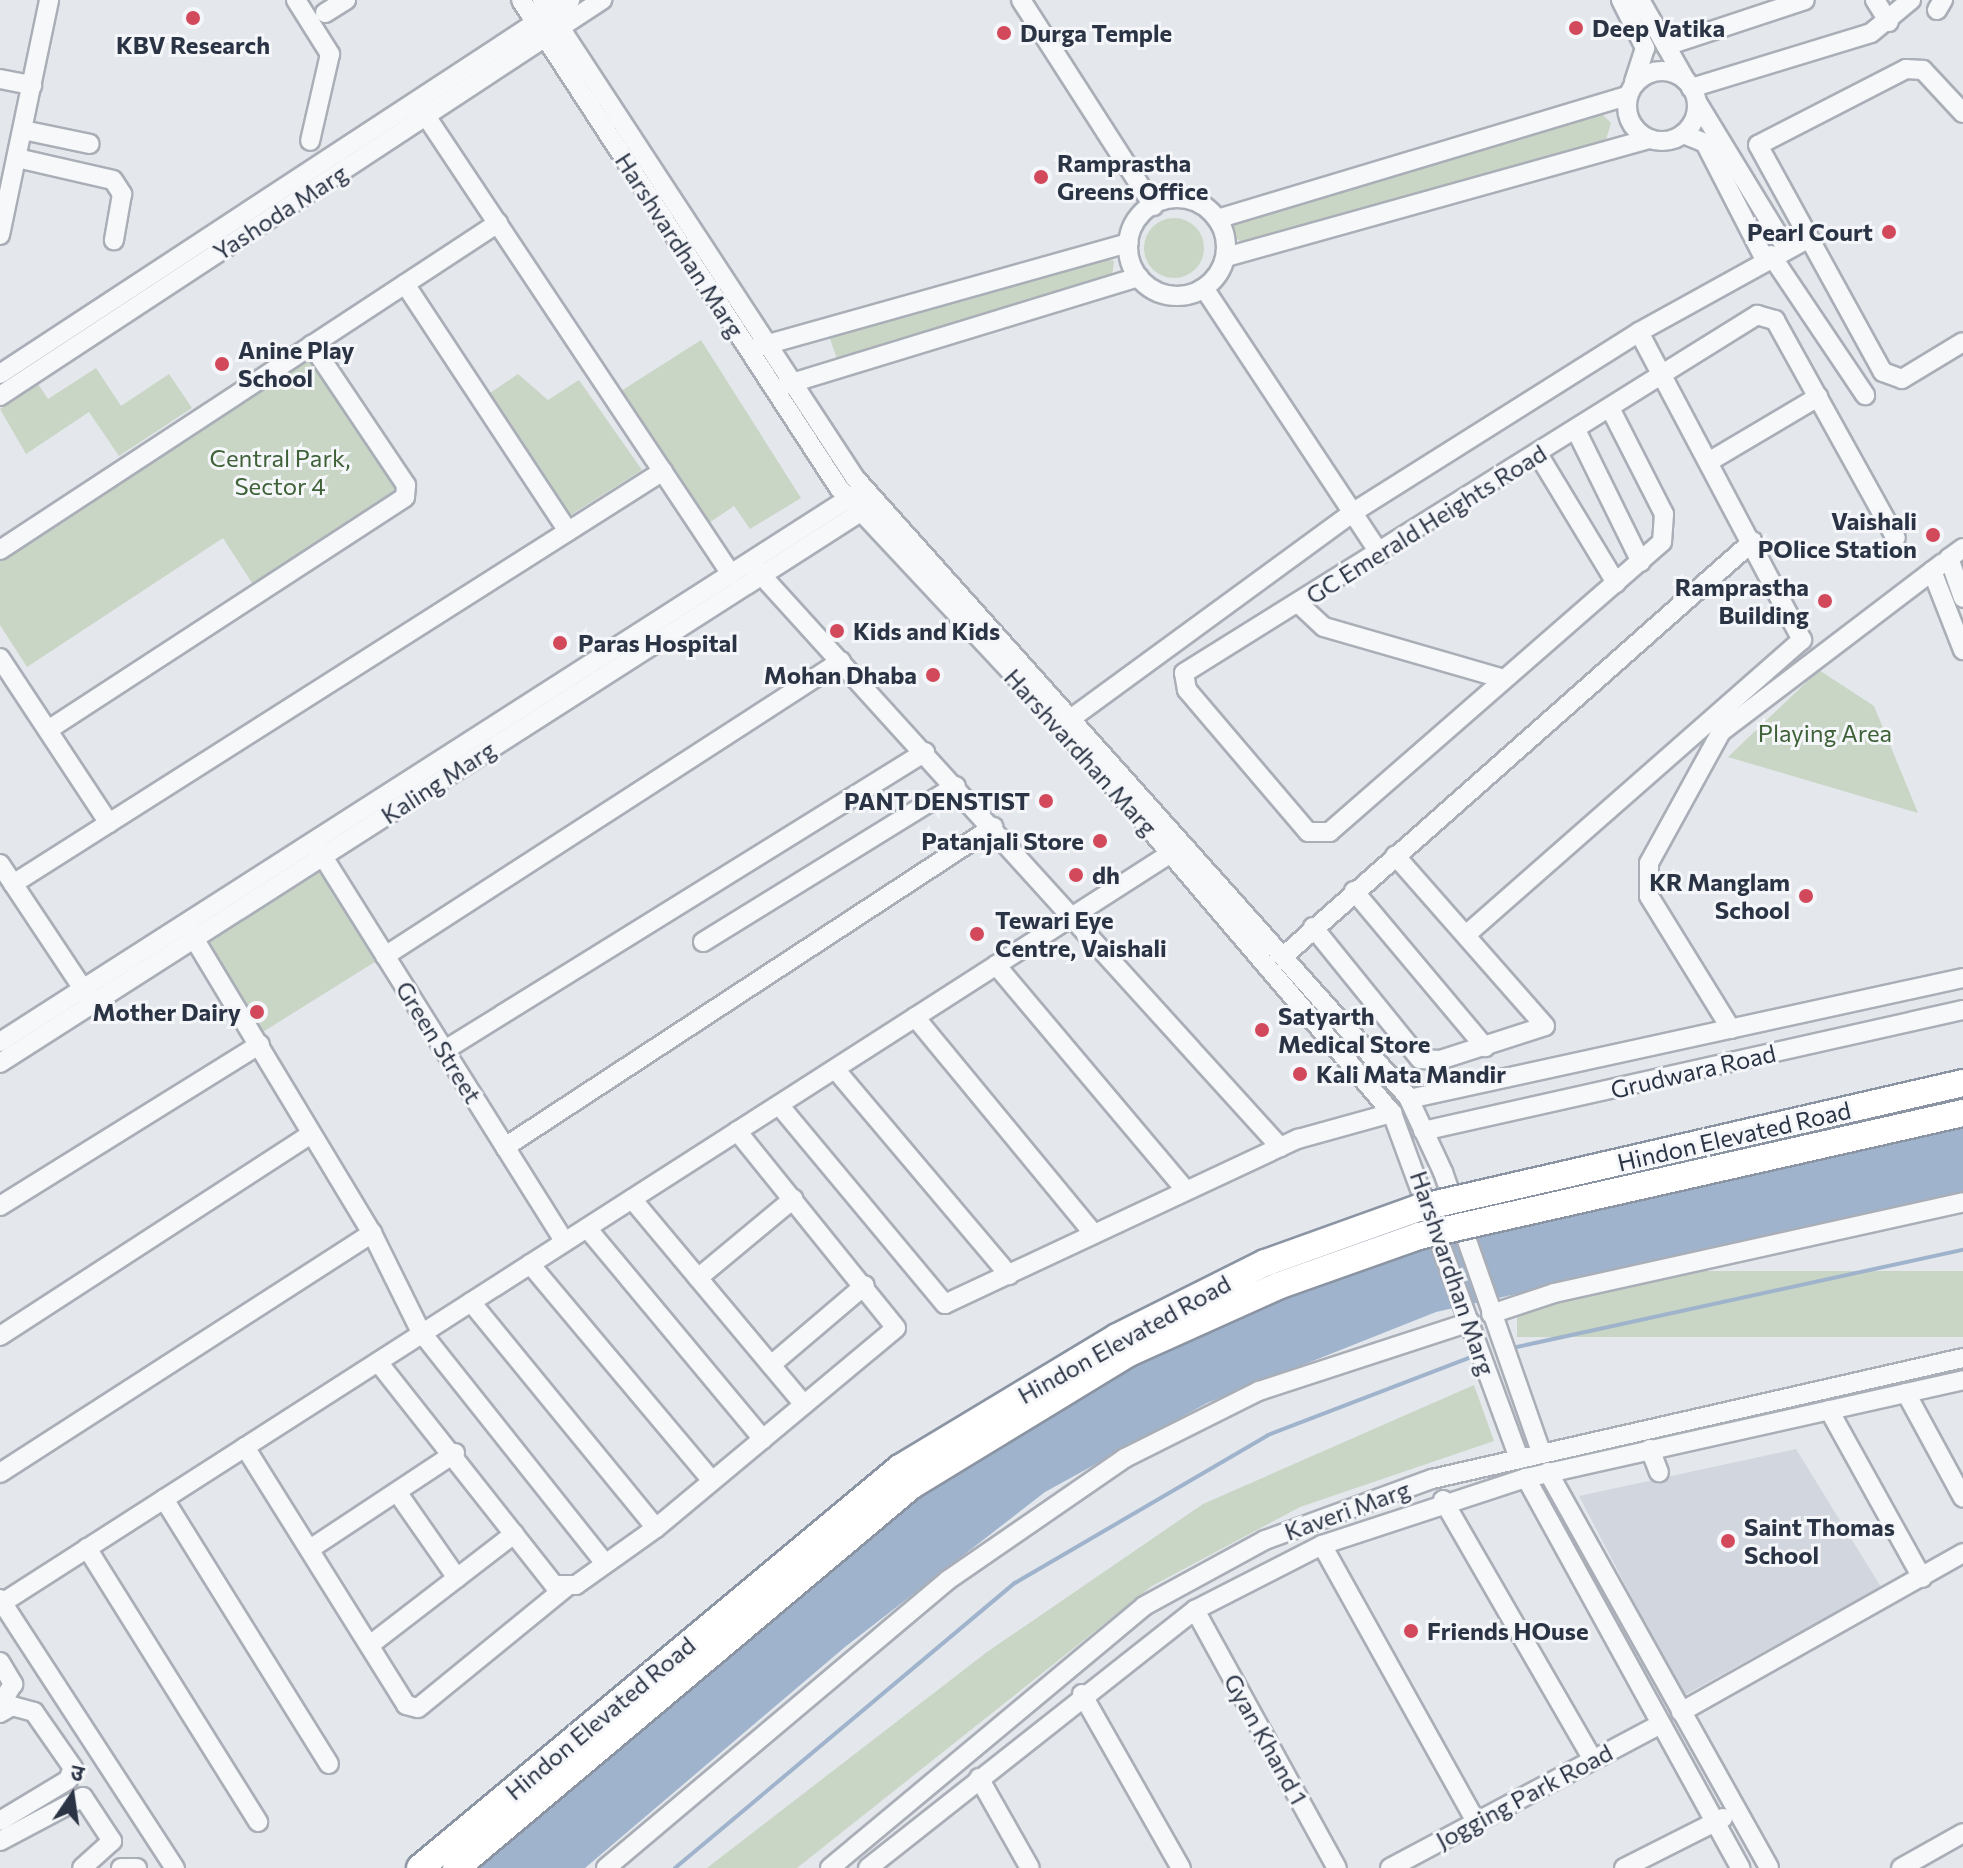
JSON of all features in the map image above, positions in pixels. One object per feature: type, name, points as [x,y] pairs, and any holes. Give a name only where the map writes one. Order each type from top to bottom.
[{"type":"highway","name":"Hindon Elevated Road","points":[[420,1868],[900,1468],[1117,1337],[1265,1263],[1419,1208],[1963,1083]]},
{"type":"highway","name":"Hindon Elevated Road","points":[[456,1868],[911,1486],[1129,1353],[1278,1286],[1419,1236],[1963,1113]]},
{"type":"street","points":[[0,235],[49,0]]},
{"type":"street","points":[[296,0],[330,54],[310,141]]},
{"type":"street","points":[[325,13],[346,0]]},
{"type":"street","name":"Harshvardhan Marg","points":[[521,0],[546,20],[769,344],[862,500]]},
{"type":"street","points":[[546,20],[570,0]]},
{"type":"street","points":[[546,20],[602,0]]},
{"type":"street","points":[[1021,0],[1153,206]]},
{"type":"street","points":[[1621,0],[1645,48],[1630,90],[1628,119],[1648,139]]},
{"type":"street","points":[[1640,0],[1692,90],[1774,254]]},
{"type":"street","points":[[1666,46],[1805,0]]},
{"type":"street","points":[[1875,0],[1889,22]]},
{"type":"street","points":[[1217,219],[1630,90],[1658,71],[1692,90],[1838,45],[1889,22],[1911,0]]},
{"type":"street","name":"Harshvardhan Marg","points":[[546,20],[773,388],[862,500],[1286,954],[1409,1099],[1443,1172],[1541,1452]]},
{"type":"street","name":"Yashoda Marg","points":[[0,396],[546,20]]},
{"type":"street","points":[[1963,113],[1915,68],[1760,139],[1759,150],[1888,376],[1902,379],[1963,342]]},
{"type":"street","points":[[0,79],[32,85]]},
{"type":"street","points":[[1683,134],[1692,90]]},
{"type":"street","points":[[421,108],[731,574]]},
{"type":"street","name":"Yashoda Marg","points":[[0,374],[421,108]]},
{"type":"street","points":[[23,130],[90,144]]},
{"type":"street","points":[[1226,257],[1217,219],[1188,199],[1153,206],[1134,225],[1129,243],[1139,277],[1173,296],[1204,288],[1226,257],[1648,139],[1683,134],[1705,143],[1865,395]]},
{"type":"street","points":[[17,158],[113,180],[122,194],[114,240]]},
{"type":"street","points":[[0,550],[498,223]]},
{"type":"street","points":[[1067,722],[1355,511],[1639,332],[1774,254],[1809,238]]},
{"type":"street","points":[[748,350],[1129,243]]},
{"type":"street","points":[[773,388],[1139,277]]},
{"type":"street","points":[[405,284],[568,531]]},
{"type":"street","points":[[1204,288],[1355,511],[1380,554]]},
{"type":"street","name":"GC Emerald Heights Road","points":[[1504,679],[1324,627],[1298,603],[1765,314],[1818,397],[1896,538]]},
{"type":"street","points":[[1467,934],[1798,644],[1801,629],[1639,332]]},
{"type":"street","points":[[48,730],[405,497],[406,485],[312,345]]},
{"type":"street","points":[[1710,461],[1818,397]]},
{"type":"street","points":[[1298,603],[1191,667],[1182,682],[1315,836],[1330,832],[1662,542],[1667,523],[1610,408]]},
{"type":"street","points":[[1576,430],[1641,562]]},
{"type":"street","points":[[1538,454],[1616,583]]},
{"type":"street","points":[[13,884],[663,471]]},
{"type":"street","name":"Kaling Marg","points":[[0,1042],[87,996],[862,500]]},
{"type":"street","points":[[1286,954],[1753,541]]},
{"type":"street","points":[[1963,548],[1949,558],[1963,598]]},
{"type":"street","points":[[1731,1029],[1649,896],[1649,863],[1721,732],[1938,567],[1963,650]]},
{"type":"street","points":[[756,568],[1074,915],[1280,1147]]},
{"type":"street","name":"Kaling Marg","points":[[318,849],[731,574],[756,568]]},
{"type":"street","points":[[0,658],[109,823]]},
{"type":"street","points":[[385,956],[841,661]]},
{"type":"street","name":"Harshvardhan Marg","points":[[1067,722],[1171,853],[1392,1113],[1421,1180],[1519,1458]]},
{"type":"street","points":[[445,1050],[925,752]]},
{"type":"street","points":[[703,942],[956,786]]},
{"type":"street","points":[[505,1147],[993,827]]},
{"type":"street","name":"Green Street","points":[[318,849],[565,1242]]},
{"type":"street","points":[[175,1868],[1,1601],[1171,853]]},
{"type":"street","points":[[1313,927],[1420,1059],[1485,1047],[1540,1030],[1546,1021],[1395,855]]},
{"type":"street","points":[[0,864],[87,996]]},
{"type":"street","points":[[1354,891],[1485,1047]]},
{"type":"street","points":[[190,931],[372,1233],[421,1332],[603,1561]]},
{"type":"street","points":[[996,965],[1186,1191]]},
{"type":"street","points":[[1409,1099],[1963,978]]},
{"type":"street","name":"Kaling Marg","points":[[0,1063],[87,996]]},
{"type":"street","name":"Grudwara Road","points":[[1423,1131],[1963,1010]]},
{"type":"street","points":[[915,1017],[1094,1234]]},
{"type":"street","points":[[0,1206],[260,1044]]},
{"type":"street","points":[[835,1069],[1009,1275]]},
{"type":"street","points":[[779,1105],[940,1301],[1009,1275],[1280,1147],[1392,1113]]},
{"type":"street","points":[[245,1447],[406,1705],[418,1708],[565,1588],[656,1528],[896,1328],[865,1285],[737,1131]]},
{"type":"street","points":[[0,1336],[311,1134]]},
{"type":"street","points":[[632,1199],[804,1405]]},
{"type":"street","points":[[698,1278],[793,1199]]},
{"type":"street","points":[[1492,1317],[1554,1293],[1963,1202]]},
{"type":"street","points":[[587,1228],[763,1439]]},
{"type":"street","points":[[0,1473],[372,1233]]},
{"type":"street","points":[[530,1264],[712,1481]]},
{"type":"street","points":[[771,1365],[865,1285]]},
{"type":"street","points":[[471,1302],[656,1528]]},
{"type":"street","points":[[606,1868],[948,1580],[1125,1458],[1259,1391],[1470,1324]]},
{"type":"street","name":"Kaveri Marg","points":[[830,1868],[1178,1583],[1316,1520],[1541,1452],[1963,1358]]},
{"type":"street","points":[[378,1362],[455,1453],[554,1585],[565,1588]]},
{"type":"street","name":"Kaveri Marg","points":[[877,1865],[1082,1694],[1195,1610],[1322,1545],[1443,1500],[1548,1472],[1963,1380]]},
{"type":"street","points":[[1906,1393],[1963,1498]]},
{"type":"street","points":[[1829,1410],[1922,1578]]},
{"type":"street","points":[[1650,1449],[1659,1472]]},
{"type":"street","points":[[310,1549],[455,1453]]},
{"type":"street","points":[[1548,1472],[1769,1868]]},
{"type":"street","points":[[1526,1478],[1740,1868]]},
{"type":"street","points":[[397,1492],[457,1578]]},
{"type":"street","points":[[164,1499],[329,1764]]},
{"type":"street","points":[[1443,1500],[1593,1760]]},
{"type":"street","points":[[370,1645],[514,1534]]},
{"type":"street","points":[[1322,1545],[1476,1822]]},
{"type":"street","points":[[87,1548],[258,1822]]},
{"type":"street","points":[[1681,1712],[1963,1553]]},
{"type":"street","name":"Gyan Khand 1","points":[[1195,1610],[1337,1868]]},
{"type":"street","points":[[0,1662],[13,1684],[0,1705]]},
{"type":"street","points":[[1082,1694],[1181,1868]]},
{"type":"street","points":[[0,1713],[12,1706],[34,1712],[73,1768],[68,1780],[0,1821]]},
{"type":"street","name":"Jogging Park Road","points":[[1390,1868],[1659,1725]]},
{"type":"street","points":[[979,1778],[1030,1868]]},
{"type":"street","points":[[0,1841],[83,1797],[112,1841],[82,1868]]},
{"type":"street","points":[[1635,1865],[1737,1812]]},
{"type":"street","points":[[1901,1868],[1963,1833]]},
{"type":"street","points":[[121,1868],[137,1868]]},
{"type":"shaded area","name":"Saint Thomas School","points":[[1796,1449],[1881,1587],[1683,1696],[1579,1496]]},
{"type":"green space","points":[[1601,113],[1611,123],[1606,140],[1243,243],[1233,236],[1233,220]]},
{"type":"green space","points":[[1174,218],[1195,227],[1204,248],[1195,269],[1174,278],[1153,269],[1144,248],[1153,227]]},
{"type":"green space","points":[[1100,257],[1114,261],[1112,277],[837,359],[828,333]]},
{"type":"green space","points":[[701,340],[801,498],[750,529],[734,506],[709,523],[618,393]]},
{"type":"green space","name":"Central Park, Sector 4","points":[[308,354],[402,493],[254,586],[223,538],[27,667],[0,625],[0,559]]},
{"type":"green space","points":[[96,368],[121,406],[169,374],[192,408],[119,456],[89,412],[26,454],[0,409],[38,384],[48,399]]},
{"type":"green space","points":[[518,374],[548,400],[579,380],[642,470],[561,521],[481,399]]},
{"type":"green space","name":"Playing Area","points":[[1819,670],[1874,706],[1918,813],[1728,757]]},
{"type":"green space","points":[[322,857],[384,956],[256,1036],[194,937]]},
{"type":"green space","points":[[1517,1271],[1963,1271],[1963,1337],[1517,1337]]},
{"type":"green space","points":[[1474,1385],[1494,1441],[1300,1507],[1152,1586],[797,1868],[707,1868],[987,1652],[1203,1504]]},
{"type":"water","points":[[1963,1099],[1963,1193],[1436,1312],[1207,1403],[1045,1492],[845,1647],[585,1868],[451,1868],[843,1527],[1112,1356],[1378,1235]]},
{"type":"waterway","points":[[1512,1348],[1963,1250]]},
{"type":"waterway","points":[[675,1868],[1015,1583],[1268,1435],[1476,1355]]},
{"type":"place","name":"KBV Research","points":[[193,18]]},
{"type":"place","name":"Deep Vatika","points":[[1576,28]]},
{"type":"place","name":"Durga Temple","points":[[1004,33]]},
{"type":"place","name":"Ramprastha Greens Office","points":[[1041,177]]},
{"type":"place","name":"Pearl Court","points":[[1889,232]]},
{"type":"place","name":"Anine Play School","points":[[222,364]]},
{"type":"place","name":"Vaishali POlice Station","points":[[1933,535]]},
{"type":"place","name":"Ramprastha Building","points":[[1825,601]]},
{"type":"place","name":"Kids and Kids","points":[[837,631]]},
{"type":"place","name":"Paras Hospital","points":[[560,643]]},
{"type":"place","name":"Mohan Dhaba","points":[[933,675]]},
{"type":"place","name":"PANT DENSTIST","points":[[1046,801]]},
{"type":"place","name":"Patanjali Store","points":[[1100,841]]},
{"type":"place","name":"dh","points":[[1076,875]]},
{"type":"place","name":"KR Manglam School","points":[[1806,896]]},
{"type":"place","name":"Tewari Eye Centre, Vaishali","points":[[977,934]]},
{"type":"place","name":"Mother Dairy","points":[[257,1012]]},
{"type":"place","name":"Satyarth Medical Store","points":[[1262,1030]]},
{"type":"place","name":"Kali Mata Mandir","points":[[1300,1074]]},
{"type":"place","name":"Saint Thomas School","points":[[1728,1541]]},
{"type":"place","name":"Friends HOuse","points":[[1411,1631]]}]
